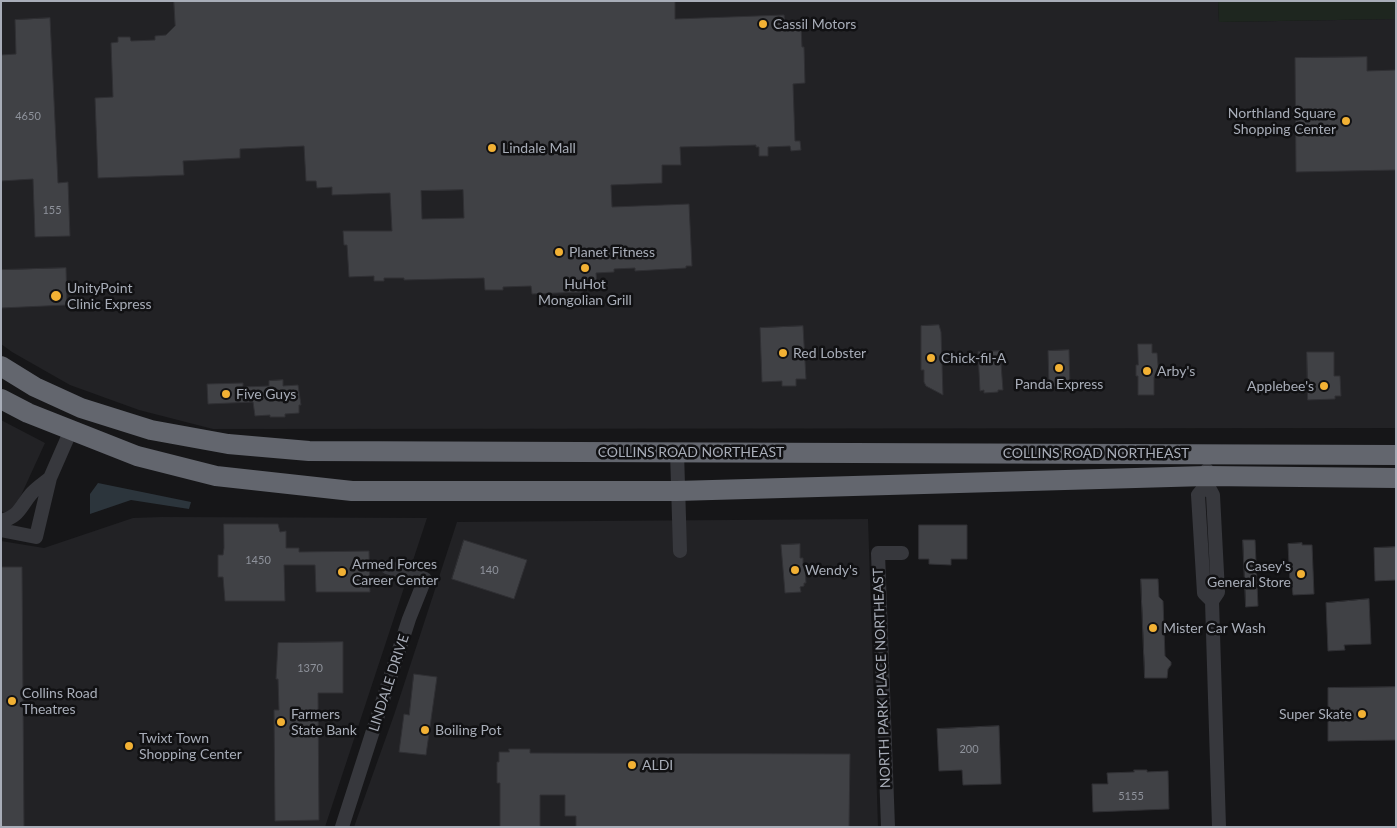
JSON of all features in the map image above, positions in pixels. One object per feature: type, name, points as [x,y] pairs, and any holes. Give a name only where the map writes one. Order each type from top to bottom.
[{"type":"highway","name":"COLLINS ROAD NORTHEAST","points":[[1,366],[34,387],[81,408],[151,430],[228,444],[310,451],[1396,455]]},
{"type":"highway","name":"COLLINS ROAD NORTHEAST","points":[[1,399],[28,413],[137,456],[216,476],[352,491],[677,491],[1396,478]]},
{"type":"street","points":[[1,530],[36,537],[50,478],[71,430]]},
{"type":"street","points":[[676,452],[680,551]]},
{"type":"street","points":[[1208,454],[1206,480],[1198,495],[1204,593],[1212,601],[1219,827]]},
{"type":"street","points":[[1,521],[10,519],[20,511],[31,494],[50,478]]},
{"type":"street","name":"NORTH PARK PLACE NORTHEAST","points":[[888,827],[878,553],[902,553]]},
{"type":"street","name":"LINDALE DRIVE","points":[[342,827],[409,619],[425,579],[387,567]]},
{"type":"shaded area","points":[[1,1],[1218,1],[1219,22],[1396,19],[1396,428],[213,429],[139,410],[70,385],[1,344]]},
{"type":"shaded area","points":[[1218,1],[1396,1],[1396,19],[1219,22]]},
{"type":"shaded area","points":[[1,420],[45,443],[12,515],[1,511]]},
{"type":"shaded area","points":[[98,483],[191,502],[189,509],[131,500],[90,514],[90,494]]},
{"type":"shaded area","points":[[133,518],[427,518],[325,827],[1,827],[1,541],[44,548]]},
{"type":"shaded area","points":[[868,519],[878,827],[354,827],[394,715],[457,522]]},
{"type":"building","name":"Lindale Mall","points":[[174,1],[675,1],[675,19],[784,15],[785,26],[801,26],[802,47],[804,47],[805,83],[793,84],[795,141],[800,141],[801,150],[791,151],[790,146],[768,147],[768,156],[759,156],[759,147],[756,147],[756,145],[680,147],[681,165],[662,165],[662,183],[611,185],[612,207],[689,204],[692,266],[686,266],[686,268],[635,271],[635,268],[614,269],[614,272],[596,273],[597,286],[583,286],[583,292],[532,294],[531,286],[503,287],[503,290],[485,290],[484,278],[404,280],[404,278],[384,278],[384,281],[374,281],[374,276],[349,277],[347,245],[344,245],[343,231],[392,231],[390,193],[332,195],[332,187],[317,188],[316,181],[306,181],[304,146],[240,149],[240,158],[183,161],[184,175],[98,178],[95,98],[113,97],[111,43],[118,42],[118,37],[130,37],[131,41],[155,40],[155,36],[166,35],[175,26]],"holes":[[[463,190],[464,218],[422,219],[421,191]]]},
{"type":"building","points":[[50,18],[58,183],[68,182],[70,236],[35,237],[33,179],[1,181],[1,55],[16,54],[15,20]]},
{"type":"building","name":"Northland Square Shopping Center","points":[[1367,57],[1367,71],[1396,70],[1396,170],[1296,172],[1295,58]]},
{"type":"building","points":[[66,268],[67,305],[1,308],[1,270]]},
{"type":"building","name":"Chick-fil-A","points":[[939,325],[941,332],[943,395],[926,386],[924,370],[921,370],[921,326]]},
{"type":"building","name":"Red Lobster","points":[[803,326],[806,379],[796,379],[796,386],[782,386],[782,381],[762,382],[760,328]]},
{"type":"building","name":"Arby's","points":[[1138,344],[1152,344],[1152,353],[1157,353],[1159,377],[1154,377],[1154,395],[1138,395],[1136,365],[1138,365]]},
{"type":"building","name":"Panda Express","points":[[1069,350],[1070,386],[1049,387],[1048,351]]},
{"type":"building","points":[[1000,351],[1003,390],[984,393],[984,390],[980,391],[978,352]]},
{"type":"building","name":"Applebee's","points":[[1307,352],[1334,352],[1334,376],[1340,376],[1341,396],[1335,396],[1335,399],[1308,400]]},
{"type":"building","points":[[283,380],[283,386],[298,385],[301,405],[299,405],[299,413],[285,414],[285,417],[255,416],[253,402],[208,404],[207,384],[243,383],[243,387],[269,386],[269,381]]},
{"type":"building","points":[[224,524],[278,524],[280,532],[286,531],[286,548],[299,548],[299,552],[369,551],[370,592],[316,592],[315,565],[284,565],[285,601],[225,601],[223,577],[218,577],[218,555],[223,555],[224,548]]},
{"type":"building","points":[[919,525],[967,525],[967,559],[951,559],[951,565],[929,564],[929,559],[919,559]]},
{"type":"building","points":[[464,540],[527,560],[514,599],[452,579]]},
{"type":"building","name":"Casey's General Store","points":[[1243,540],[1255,540],[1258,606],[1246,607]]},
{"type":"building","name":"Casey's General Store","points":[[1302,543],[1302,545],[1312,545],[1314,594],[1293,595],[1292,585],[1290,585],[1288,544]]},
{"type":"building","name":"Wendy's","points":[[800,544],[800,558],[803,558],[803,566],[805,566],[806,583],[800,587],[801,592],[785,593],[781,545]]},
{"type":"building","points":[[1396,547],[1396,580],[1375,581],[1374,548]]},
{"type":"building","points":[[1,567],[22,567],[24,827],[1,827]]},
{"type":"building","name":"Mister Car Wash","points":[[1141,579],[1158,579],[1159,597],[1163,601],[1165,656],[1171,662],[1167,678],[1145,678]]},
{"type":"building","points":[[1369,599],[1371,644],[1344,645],[1345,650],[1328,651],[1326,603]]},
{"type":"building","points":[[343,642],[343,693],[318,693],[319,820],[275,821],[274,710],[279,710],[278,679],[276,679],[278,643]]},
{"type":"building","points":[[414,674],[437,677],[426,755],[399,752],[404,714],[409,715]]},
{"type":"building","name":"Super Skate","points":[[1396,687],[1396,740],[1328,741],[1328,688]]},
{"type":"building","points":[[999,726],[1001,784],[963,785],[962,770],[939,771],[937,729]]},
{"type":"building","points":[[509,749],[530,749],[530,753],[850,754],[849,827],[576,827],[576,816],[565,816],[565,795],[540,795],[540,827],[500,827],[500,783],[497,783],[497,762],[499,762],[499,752],[509,752]]},
{"type":"building","points":[[1134,770],[1147,770],[1147,772],[1168,771],[1169,809],[1093,812],[1092,784],[1108,784],[1107,773],[1134,772]]},
{"type":"place","name":"Cassil Motors","points":[[763,24]]},
{"type":"place","name":"Northland Square Shopping Center","points":[[1346,121]]},
{"type":"place","name":"Lindale Mall","points":[[492,148]]},
{"type":"place","name":"Planet Fitness","points":[[559,252]]},
{"type":"place","name":"HuHot Mongolian Grill","points":[[585,268]]},
{"type":"place","name":"UnityPoint Clinic Express","points":[[56,296]]},
{"type":"place","name":"Red Lobster","points":[[783,353]]},
{"type":"place","name":"Chick-fil-A","points":[[931,358]]},
{"type":"place","name":"Panda Express","points":[[1059,368]]},
{"type":"place","name":"Arby's","points":[[1147,371]]},
{"type":"place","name":"Applebee's","points":[[1324,386]]},
{"type":"place","name":"Five Guys","points":[[226,394]]},
{"type":"place","name":"Wendy's","points":[[795,570]]},
{"type":"place","name":"Armed Forces Career Center","points":[[342,572]]},
{"type":"place","name":"Casey's General Store","points":[[1301,574]]},
{"type":"place","name":"Mister Car Wash","points":[[1153,628]]},
{"type":"place","name":"Collins Road Theatres","points":[[12,701]]},
{"type":"place","name":"Super Skate","points":[[1362,714]]},
{"type":"place","name":"Farmers State Bank","points":[[281,722]]},
{"type":"place","name":"Boiling Pot","points":[[425,730]]},
{"type":"place","name":"Twixt Town Shopping Center","points":[[129,746]]},
{"type":"place","name":"ALDI","points":[[632,765]]}]
